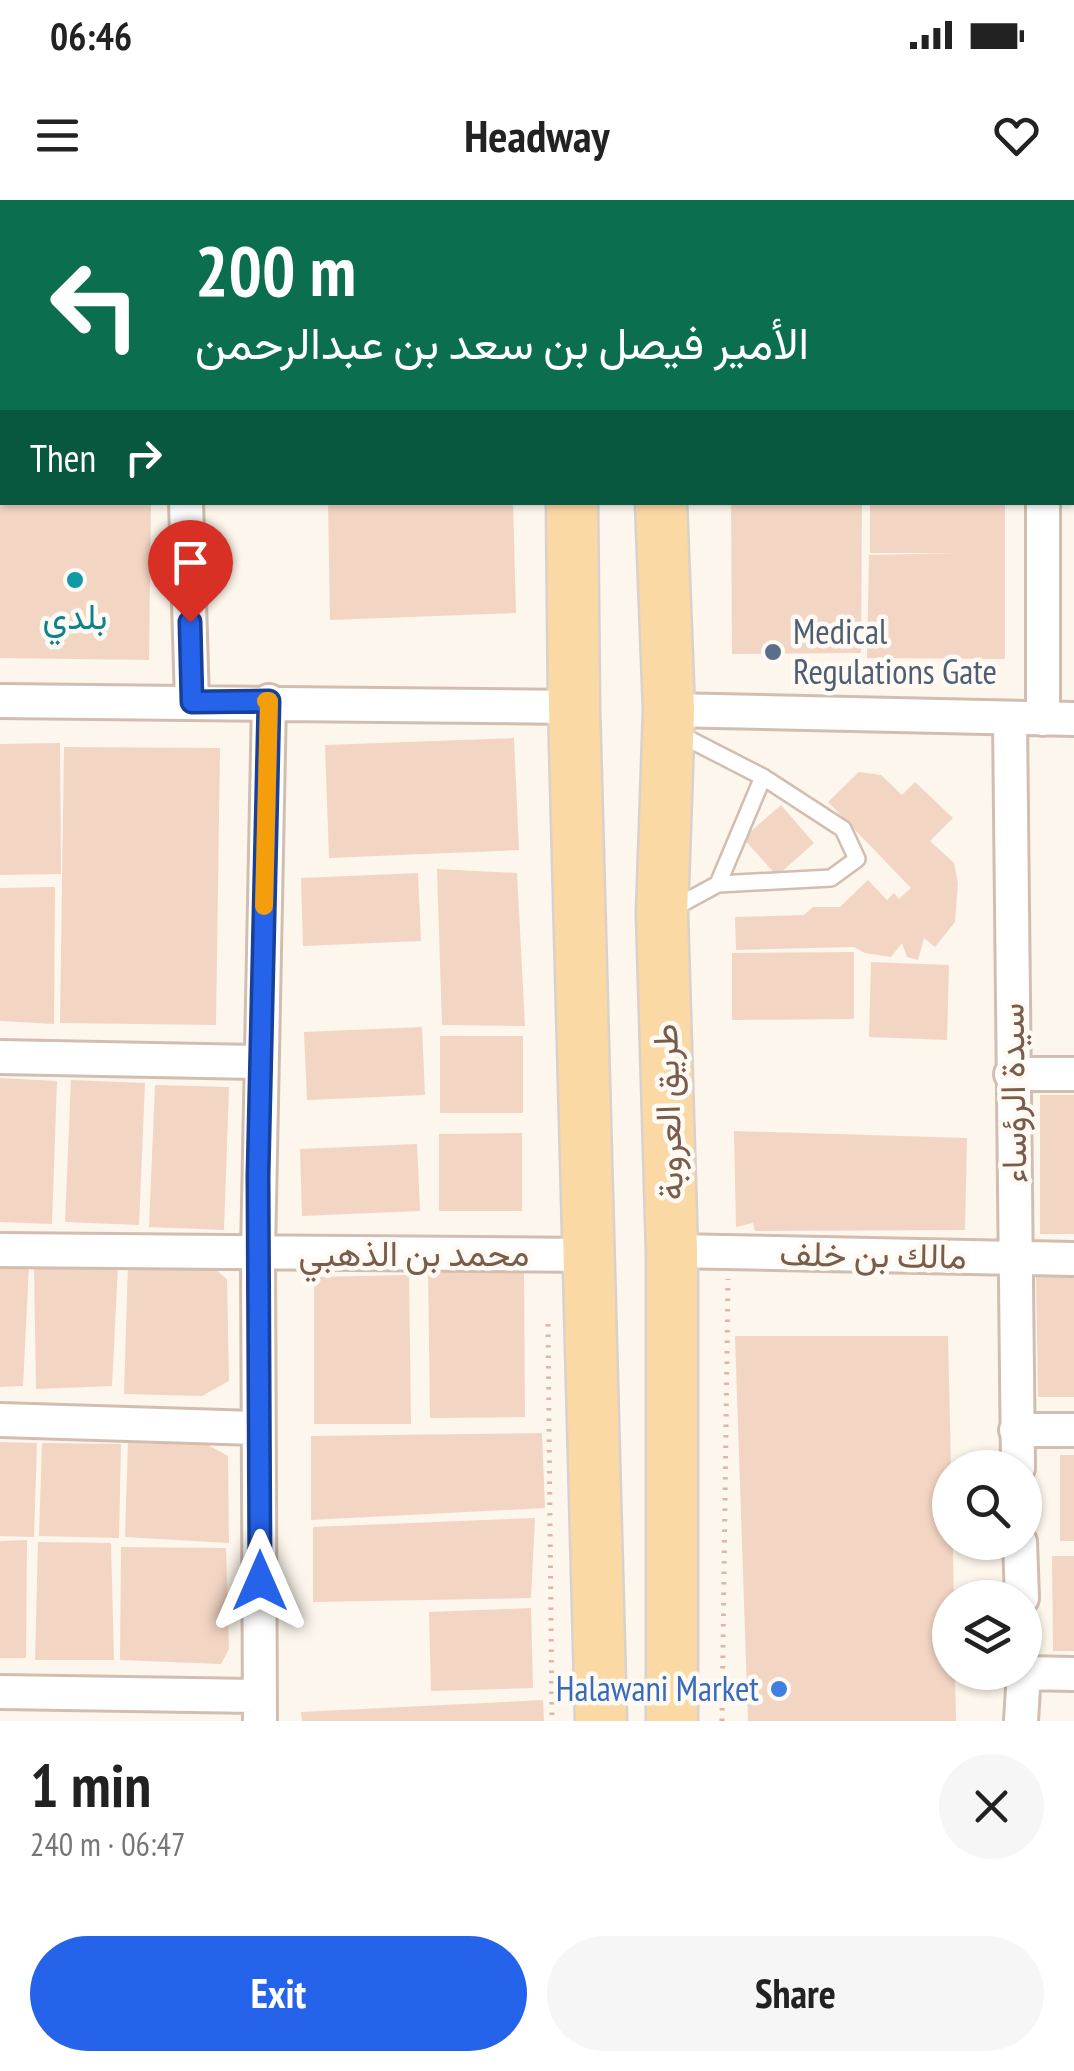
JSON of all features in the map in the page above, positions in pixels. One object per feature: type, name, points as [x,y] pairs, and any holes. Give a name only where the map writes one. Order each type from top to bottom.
[{"type":"main road","points":[[572,505],[601,1721]]},
{"type":"main road","name":"طريق العروبة","points":[[661,505],[669,719],[662,914],[672,1251],[672,1721]]},
{"type":"street","points":[[186,505],[192,702]]},
{"type":"street","name":"سيدة الرؤساء","points":[[1017,1450],[1017,1258],[1011,1074],[1042,719],[1043,505]]},
{"type":"street","points":[[0,700],[574,706]]},
{"type":"street","points":[[0,1692],[260,1708],[258,1253],[269,701]]},
{"type":"street","points":[[669,719],[1042,719]]},
{"type":"street","points":[[0,1057],[260,1062]]},
{"type":"street","points":[[1011,1074],[1074,1074]]},
{"type":"street","name":"محمد بن الذهبي","points":[[0,1250],[587,1255]]},
{"type":"street","name":"مالك بن خلف","points":[[672,1251],[1074,1259]]},
{"type":"street","points":[[0,1420],[258,1428]]},
{"type":"street","points":[[1016,1430],[1074,1430]]},
{"type":"street","points":[[1042,1673],[1074,1674]]},
{"type":"street","points":[[1021,1721],[1023,1690]]},
{"type":"lane","points":[[662,914],[718,884],[831,878],[857,858],[843,829],[669,719]]},
{"type":"lane","points":[[718,884],[763,778]]},
{"type":"path","points":[[722,1721],[728,1252]]},
{"type":"path","points":[[548,1313],[552,1721]]},
{"type":"building","name":"بلدي","points":[[0,505],[151,505],[149,660],[0,658]]},
{"type":"building","points":[[328,505],[513,505],[516,613],[330,620]]},
{"type":"building","points":[[731,505],[862,505],[861,653],[732,654]]},
{"type":"building","points":[[870,505],[1005,505],[1005,659],[867,658],[869,555],[959,553],[870,553]]},
{"type":"building","points":[[514,738],[519,850],[329,858],[325,745]]},
{"type":"building","points":[[60,743],[61,874],[0,875],[0,744]]},
{"type":"building","points":[[64,747],[220,748],[216,1025],[60,1023]]},
{"type":"building","points":[[859,772],[881,775],[902,795],[915,782],[953,818],[930,841],[954,863],[958,883],[955,922],[935,947],[924,938],[918,960],[907,957],[902,943],[891,957],[854,947],[736,950],[735,917],[804,915],[813,907],[840,907],[868,880],[887,900],[894,893],[899,899],[911,888],[828,802]]},
{"type":"building","points":[[781,805],[814,843],[777,876],[743,838]]},
{"type":"building","points":[[437,869],[517,873],[525,1026],[442,1025]]},
{"type":"building","points":[[418,873],[421,941],[303,946],[301,878]]},
{"type":"building","points":[[55,887],[54,1024],[0,1021],[0,888]]},
{"type":"building","points":[[854,952],[854,1019],[732,1020],[732,953]]},
{"type":"building","points":[[871,962],[949,965],[947,1040],[869,1037]]},
{"type":"building","points":[[422,1027],[425,1095],[307,1100],[304,1032]]},
{"type":"building","points":[[440,1036],[523,1036],[523,1113],[440,1113]]},
{"type":"building","points":[[0,1078],[57,1081],[52,1224],[0,1222]]},
{"type":"building","points":[[71,1080],[145,1083],[139,1225],[65,1222]]},
{"type":"building","points":[[155,1085],[229,1087],[224,1230],[149,1227]]},
{"type":"building","points":[[1040,1095],[1074,1095],[1074,1234],[1040,1234]]},
{"type":"building","points":[[734,1131],[967,1138],[965,1230],[755,1231],[753,1223],[736,1227]]},
{"type":"building","points":[[522,1133],[522,1211],[439,1211],[439,1134]]},
{"type":"building","points":[[417,1144],[420,1211],[302,1216],[300,1149]]},
{"type":"building","points":[[128,1263],[211,1266],[227,1279],[229,1381],[202,1396],[124,1394]]},
{"type":"building","points":[[29,1265],[23,1386],[0,1387],[0,1266]]},
{"type":"building","points":[[118,1265],[112,1386],[36,1389],[34,1266]]},
{"type":"building","points":[[524,1268],[525,1417],[430,1418],[428,1270]]},
{"type":"building","points":[[409,1275],[411,1424],[314,1424],[314,1277]]},
{"type":"building","points":[[1036,1276],[1074,1276],[1074,1397],[1038,1397]]},
{"type":"building","points":[[735,1336],[948,1336],[951,1450],[932,1450],[932,1560],[953,1560],[954,1580],[932,1580],[932,1690],[955,1690],[956,1721],[748,1721]]},
{"type":"building","points":[[542,1433],[545,1508],[311,1520],[311,1436]]},
{"type":"building","points":[[0,1442],[37,1443],[34,1537],[0,1536]]},
{"type":"building","points":[[42,1443],[121,1444],[119,1538],[39,1536]]},
{"type":"building","points":[[128,1443],[208,1445],[228,1456],[229,1543],[125,1537]]},
{"type":"building","points":[[1060,1455],[1074,1455],[1074,1541],[1060,1541]]},
{"type":"building","points":[[535,1518],[531,1598],[313,1602],[313,1527]]},
{"type":"building","points":[[27,1540],[26,1658],[0,1658],[0,1541]]},
{"type":"building","points":[[38,1542],[111,1543],[114,1660],[35,1660]]},
{"type":"building","points":[[121,1547],[226,1548],[229,1649],[221,1664],[120,1660]]},
{"type":"building","points":[[1052,1556],[1074,1556],[1074,1651],[1053,1651]]},
{"type":"building","points":[[531,1608],[533,1688],[431,1691],[429,1612]]},
{"type":"building","points":[[543,1700],[544,1721],[302,1721],[301,1712]]},
{"type":"slow traffic","points":[[264,906],[266,701]]},
{"type":"place","name":"بلدي","points":[[75,580]]},
{"type":"place","name":"Medical Regulations Gate","points":[[773,652]]},
{"type":"place","name":"Halawani Market","points":[[779,1689]]},
{"type":"route","points":[[190,622],[192,702],[269,701],[258,1176],[260,1581]]}]
